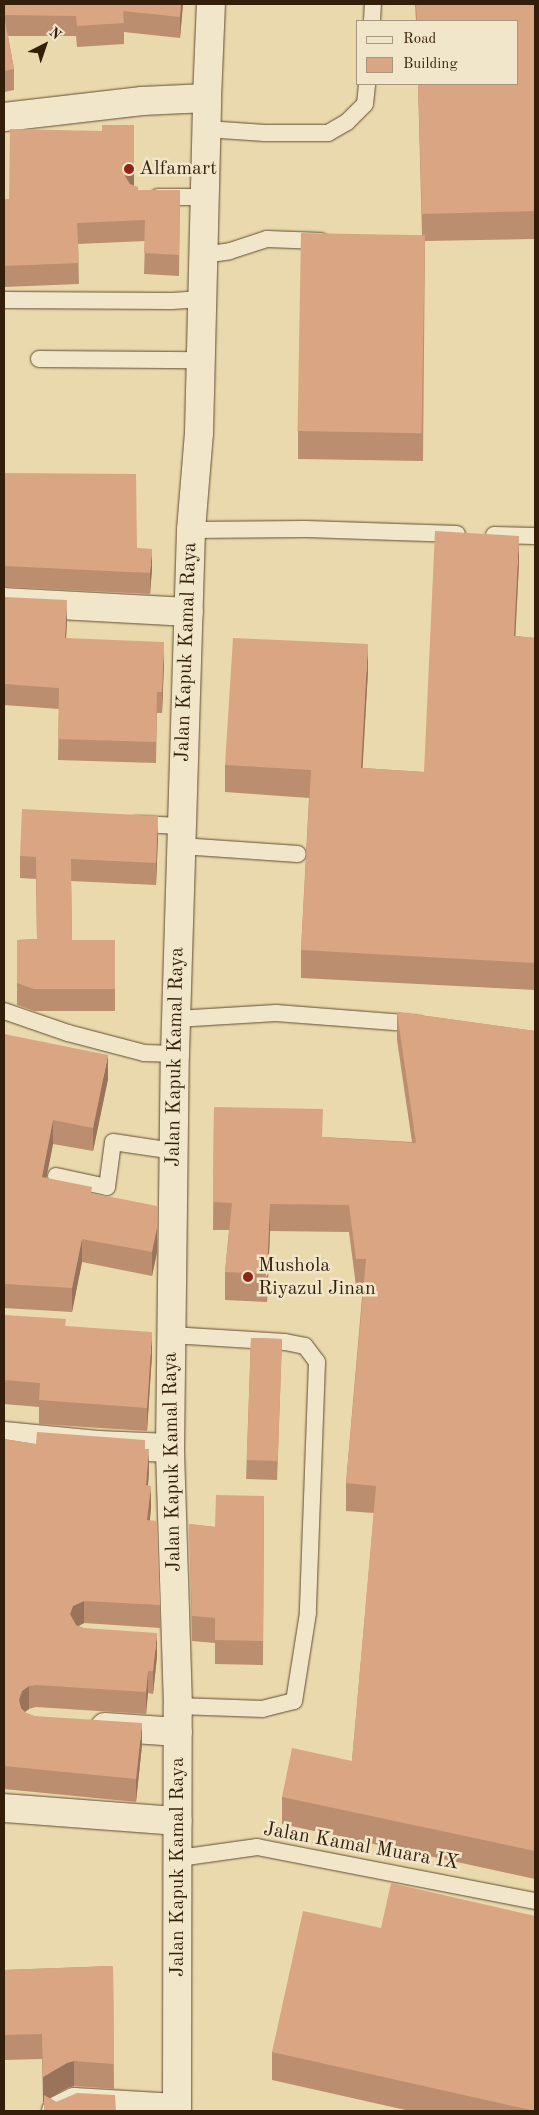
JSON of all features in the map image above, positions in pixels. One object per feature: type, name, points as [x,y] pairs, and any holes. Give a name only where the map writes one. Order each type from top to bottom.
[{"type":"main road","name":"Jalan Kapuk Kamal Raya","points":[[177,2110],[178,1719],[170,1448],[175,1054],[191,530],[199,433],[206,129],[211,4]]},
{"type":"main road","points":[[4,117],[142,101],[207,98]]},
{"type":"main road","points":[[4,602],[189,612]]},
{"type":"main road","points":[[142,1333],[171,1335]]},
{"type":"main road","points":[[4,1436],[98,1445],[170,1448]]},
{"type":"main road","points":[[83,1726],[178,1719]]},
{"type":"main road","points":[[4,1808],[178,1822]]},
{"type":"main road","points":[[56,2111],[74,2102],[177,2110]]},
{"type":"lane","points":[[372,20],[373,4]]},
{"type":"lane","points":[[206,129],[266,133],[328,133],[347,122],[365,104],[367,85]]},
{"type":"lane","points":[[144,197],[205,197]]},
{"type":"lane","points":[[203,255],[230,251],[267,239],[332,242]]},
{"type":"lane","points":[[4,300],[172,302],[202,299]]},
{"type":"lane","points":[[39,359],[201,360]]},
{"type":"lane","points":[[191,530],[306,529],[535,536]]},
{"type":"lane","points":[[126,824],[181,836],[298,854]]},
{"type":"lane","points":[[4,1011],[68,1033],[144,1053],[175,1054]]},
{"type":"lane","points":[[176,1019],[276,1013],[430,1024]]},
{"type":"lane","points":[[56,1176],[107,1187],[113,1142],[174,1151]]},
{"type":"lane","points":[[171,1335],[285,1342],[305,1346],[317,1362],[308,1613],[294,1701],[264,1709],[178,1719]]},
{"type":"lane","name":"Jalan Kamal Muara IX","points":[[179,1858],[257,1847],[535,1901]]},
{"type":"building","points":[[4,4],[181,4],[180,17],[123,11],[124,23],[77,26],[76,16],[4,15]]},
{"type":"building","points":[[416,4],[535,4],[535,211],[422,214],[418,85],[519,85],[519,20],[417,20]]},
{"type":"building","points":[[4,15],[14,69],[4,71]]},
{"type":"building","points":[[102,125],[134,125],[134,166],[127,171],[125,176],[130,184],[138,187],[138,190],[180,190],[179,255],[144,253],[145,220],[77,223],[79,263],[4,266],[4,199],[9,199],[10,129],[102,131]]},
{"type":"building","points":[[301,233],[425,235],[422,433],[298,431]]},
{"type":"building","points":[[4,473],[136,474],[137,548],[152,549],[150,573],[4,566]]},
{"type":"building","points":[[435,531],[519,536],[514,636],[535,638],[535,963],[301,950],[311,770],[225,765],[233,638],[368,644],[361,768],[424,772]]},
{"type":"building","points":[[4,597],[67,600],[65,638],[164,642],[162,692],[157,692],[156,742],[58,739],[59,688],[4,684]]},
{"type":"building","points":[[22,809],[158,816],[156,863],[71,859],[72,940],[115,940],[115,989],[34,989],[17,983],[17,940],[37,939],[36,857],[20,856]]},
{"type":"building","points":[[397,1012],[535,1031],[535,1851],[282,1797],[292,1748],[352,1761],[376,1486],[346,1483],[366,1259],[356,1259],[349,1205],[270,1204],[267,1274],[225,1272],[232,1203],[213,1202],[214,1107],[323,1109],[322,1137],[416,1143]]},
{"type":"building","points":[[4,1034],[108,1055],[93,1128],[53,1120],[42,1177],[92,1187],[91,1193],[157,1206],[157,1228],[152,1252],[82,1239],[72,1288],[4,1284]]},
{"type":"building","points":[[4,1315],[66,1319],[65,1326],[152,1332],[147,1408],[39,1400],[40,1383],[4,1380]]},
{"type":"building","points":[[251,1338],[282,1339],[278,1461],[247,1460]]},
{"type":"building","points":[[37,1432],[145,1440],[145,1449],[149,1449],[146,1485],[151,1486],[147,1520],[157,1521],[160,1605],[84,1601],[73,1606],[70,1614],[76,1625],[83,1628],[157,1633],[153,1671],[148,1671],[146,1692],[36,1685],[29,1686],[22,1691],[19,1700],[21,1708],[26,1713],[34,1716],[142,1723],[136,1779],[4,1766],[4,1439],[36,1444]]},
{"type":"building","points":[[216,1495],[264,1496],[263,1641],[215,1640],[215,1618],[192,1616],[189,1524],[215,1527]]},
{"type":"building","points":[[391,1883],[535,1916],[535,2111],[272,2052],[303,1911],[381,1928]]},
{"type":"building","points":[[113,1966],[114,2064],[74,2061],[43,2077],[42,2034],[4,2035],[4,1970]]},
{"type":"building","points":[[77,2093],[115,2095],[116,2111],[44,2111],[44,2095],[56,2102]]},
{"type":"place","name":"Alfamart","points":[[129,169]]},
{"type":"place","name":"Mushola Riyazul Jinan","points":[[248,1277]]}]
